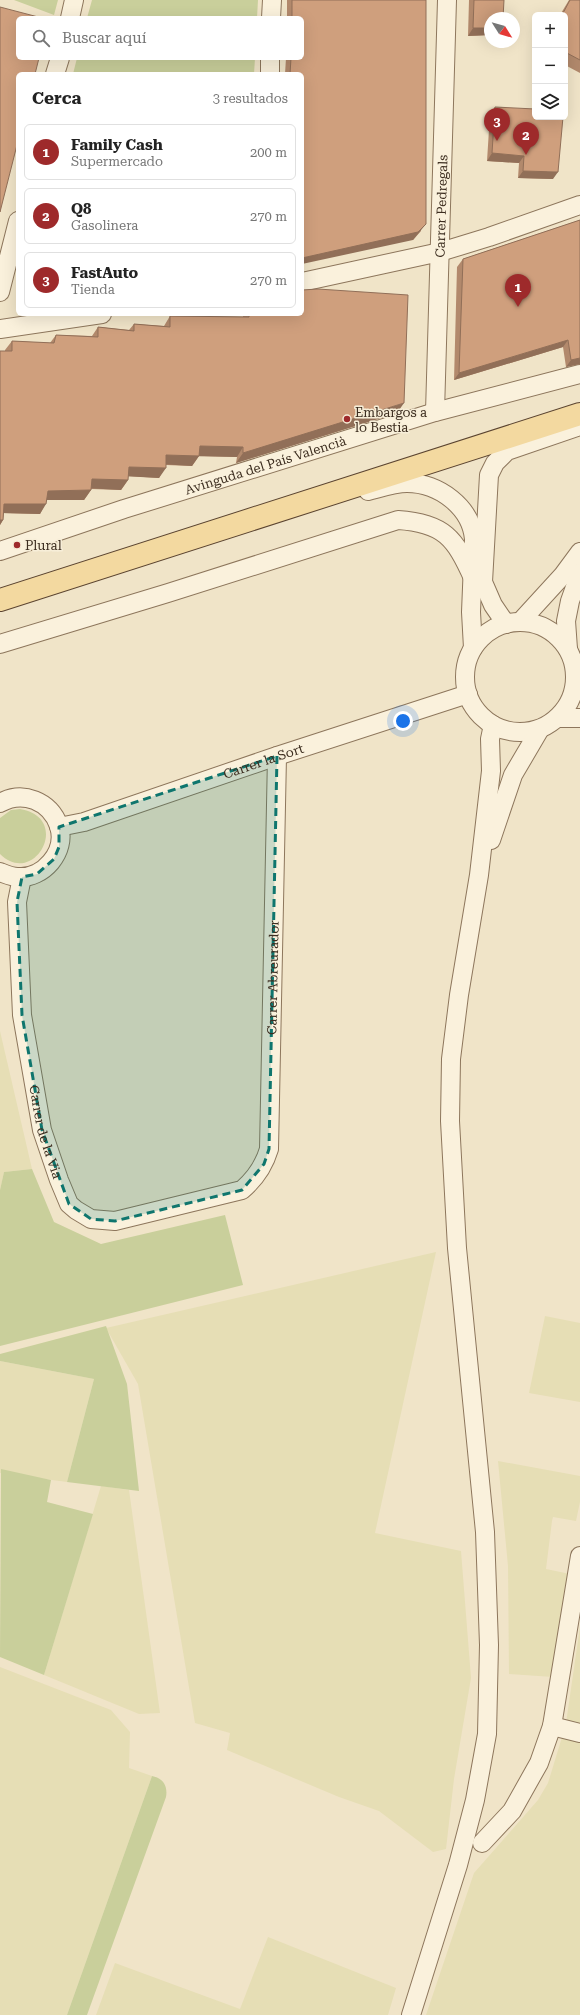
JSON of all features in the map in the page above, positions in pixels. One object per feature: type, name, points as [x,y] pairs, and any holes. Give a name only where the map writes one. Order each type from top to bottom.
[{"type":"main road","points":[[0,600],[580,414]]},
{"type":"street","points":[[70,16],[74,0]]},
{"type":"street","points":[[272,0],[272,16]]},
{"type":"street","name":"Carrer Pedregals","points":[[435,412],[447,0]]},
{"type":"street","points":[[56,72],[59,60]]},
{"type":"street","points":[[270,60],[270,72]]},
{"type":"street","points":[[304,282],[440,252],[489,237],[580,205]]},
{"type":"street","points":[[0,292],[16,229]]},
{"type":"street","points":[[0,329],[88,316]]},
{"type":"street","name":"Avinguda del País Valencià","points":[[0,550],[124,509],[435,412],[580,374]]},
{"type":"street","points":[[181,542],[209,541],[362,492],[405,483],[421,484],[446,495],[457,503],[466,515],[474,535],[471,612],[473,648],[465,671],[468,694],[473,707],[482,717],[493,725],[516,732],[540,729],[558,718],[570,700],[578,682],[574,663],[568,649],[560,638],[548,629],[535,624],[513,623],[493,605],[483,582],[489,475],[495,463],[507,451],[580,426]]},
{"type":"street","points":[[0,644],[168,593],[398,520],[419,522],[436,527],[455,544],[473,578]]},
{"type":"street","points":[[473,648],[487,633],[513,623],[563,575],[580,552]]},
{"type":"street","points":[[568,649],[566,621],[570,601],[580,573]]},
{"type":"street","name":"Carrer la Sort","points":[[59,827],[84,822],[277,756],[468,694]]},
{"type":"street","points":[[558,718],[580,718]]},
{"type":"street","points":[[411,2015],[458,1865],[475,1800],[487,1734],[489,1645],[484,1532],[457,1248],[450,1121],[451,1059],[459,995],[479,874],[491,771],[490,739],[493,725]]},
{"type":"street","points":[[479,874],[513,774],[540,729]]},
{"type":"street","name":"Carrer Abreurador","points":[[242,1190],[254,1180],[264,1164],[269,1149],[277,756]]},
{"type":"street","points":[[0,804],[14,798],[28,798],[37,801],[51,811],[59,827],[59,847],[54,859],[48,866],[37,874],[22,877],[16,877],[0,872]]},
{"type":"street","name":"Carrer de la Via","points":[[22,877],[17,902],[22,1015],[42,1130],[69,1204],[91,1219],[114,1221],[242,1190]]},
{"type":"street","points":[[482,1843],[512,1811],[539,1763],[552,1726],[580,1556]]},
{"type":"street","points":[[552,1726],[580,1733]]},
{"type":"highlighted area","points":[[277,756],[269,1149],[264,1164],[242,1190],[115,1221],[91,1219],[69,1204],[42,1130],[22,1015],[18,949],[17,902],[22,877],[37,874],[54,859],[59,847],[59,827]]},
{"type":"shaded area","points":[[0,1031],[32,1169],[4,1172],[0,1190]]},
{"type":"shaded area","points":[[436,1252],[375,1533],[461,1551],[471,1678],[454,1779],[446,1849],[433,1852],[379,1811],[339,1797],[227,1750],[230,1733],[195,1723],[138,1384],[106,1328]]},
{"type":"shaded area","points":[[545,1316],[580,1323],[580,1402],[529,1393]]},
{"type":"shaded area","points":[[0,1361],[94,1379],[67,1482],[0,1473]]},
{"type":"shaded area","points":[[498,1461],[580,1476],[580,1502],[576,1521],[553,1517],[552,1521],[546,1569],[570,1574],[553,1677],[509,1674],[508,1566]]},
{"type":"shaded area","points":[[101,1486],[129,1490],[160,1713],[139,1714],[44,1675]]},
{"type":"shaded area","points":[[580,1627],[580,1726],[566,1723]]},
{"type":"shaded area","points":[[0,1667],[111,1710],[130,1732],[129,1768],[152,1776],[67,2015],[0,2015]]},
{"type":"shaded area","points":[[563,1734],[580,1738],[580,2015],[426,2015],[474,1873],[538,1800],[548,1783]]},
{"type":"shaded area","points":[[268,1937],[396,1988],[388,2015],[96,2015],[115,1963],[240,2009]]},
{"type":"green space","points":[[14,0],[58,0],[54,15]]},
{"type":"green space","points":[[92,0],[258,0],[257,16],[88,16]]},
{"type":"green space","points":[[76,60],[255,60],[254,72],[74,72]]},
{"type":"green space","points":[[20,809],[36,815],[44,825],[46,836],[43,848],[35,857],[25,863],[13,862],[0,854],[0,818],[11,810]]},
{"type":"green space","points":[[32,1169],[54,1222],[101,1244],[225,1215],[243,1285],[0,1346],[0,1190],[4,1172]]},
{"type":"green space","points":[[106,1326],[127,1384],[139,1491],[67,1482],[94,1379],[0,1361],[0,1354]]},
{"type":"green space","points":[[1,1469],[51,1480],[47,1502],[93,1514],[44,1675],[0,1657]]},
{"type":"green space","points":[[152,1776],[164,1783],[166,1797],[87,2015],[67,2015]]},
{"type":"building","points":[[292,0],[426,0],[426,224],[418,232],[304,258],[304,72],[290,72],[291,60],[304,60],[304,16],[292,16]]},
{"type":"building","points":[[474,0],[504,0],[503,12],[484,12],[484,28],[473,28]]},
{"type":"building","points":[[570,0],[580,0],[580,60],[568,54],[568,12],[564,12]]},
{"type":"building","points":[[0,7],[34,16],[16,16],[16,60],[38,60],[36,72],[16,72],[16,149],[0,212]]},
{"type":"building","points":[[495,107],[532,109],[532,120],[563,120],[558,172],[523,171],[524,156],[492,153]]},
{"type":"building","points":[[580,220],[580,358],[571,360],[568,340],[459,373],[463,259]]},
{"type":"building","points":[[318,289],[408,295],[404,403],[243,453],[243,447],[200,446],[199,456],[166,455],[166,468],[129,467],[128,480],[92,479],[91,490],[48,491],[46,504],[4,504],[3,520],[0,520],[0,351],[12,351],[12,341],[54,343],[56,335],[98,337],[98,327],[134,331],[134,324],[170,327],[170,316],[304,316],[304,290]]},
{"type":"place","name":"FastAuto","points":[[497,141]]},
{"type":"place","name":"Q8","points":[[526,155]]},
{"type":"place","name":"Family Cash","points":[[518,307]]},
{"type":"place","name":"Embargos a lo Bestia","points":[[347,419]]},
{"type":"place","name":"Plural","points":[[17,545]]}]
